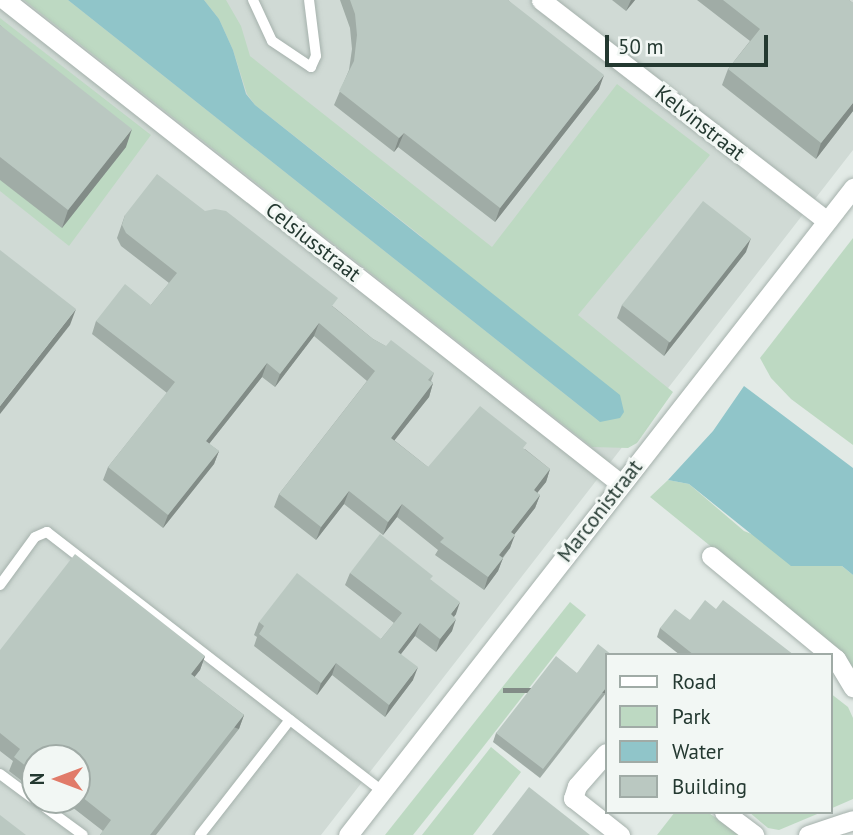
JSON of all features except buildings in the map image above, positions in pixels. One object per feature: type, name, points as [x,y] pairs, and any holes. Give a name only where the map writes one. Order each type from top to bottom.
[{"type":"street","name":"Celsiusstraat","points":[[5,0],[621,484]]},
{"type":"street","name":"Kelvinstraat","points":[[541,0],[827,221]]},
{"type":"street","name":"Marconistraat","points":[[348,835],[853,188]]},
{"type":"street","points":[[711,556],[829,653]]},
{"type":"street","points":[[832,656],[853,687]]},
{"type":"street","points":[[604,755],[577,786],[573,798],[620,835]]},
{"type":"street","points":[[727,814],[754,835]]},
{"type":"street","points":[[808,835],[853,821]]},
{"type":"lane","points":[[253,0],[272,41],[311,67],[316,55],[309,0]]},
{"type":"lane","points":[[0,585],[35,537],[47,532],[382,791]]},
{"type":"lane","points":[[200,835],[290,720]]},
{"type":"lane","points":[[0,774],[21,790]]},
{"type":"lane","points":[[54,814],[83,835]]},
{"type":"shaded area","points":[[0,0],[853,0],[853,150],[321,835],[0,835]]},
{"type":"green space","points":[[24,0],[68,0],[600,422],[421,236],[255,105],[247,94],[233,50],[219,19],[204,0],[226,0],[241,26],[250,56],[492,247],[617,84],[710,155],[578,315],[673,392],[637,443],[628,448],[592,447]]},
{"type":"green space","points":[[0,18],[151,135],[69,246],[0,191]]},
{"type":"green space","points":[[853,238],[853,445],[791,399],[771,378],[760,358]]},
{"type":"green space","points":[[668,480],[689,484],[744,531],[830,565],[842,566],[853,575],[853,673],[846,656],[650,497]]},
{"type":"green space","points":[[570,602],[586,615],[480,751],[413,835],[385,835]]},
{"type":"green space","points":[[832,695],[848,707],[853,718],[853,799],[832,808]]},
{"type":"green space","points":[[491,747],[521,772],[473,835],[422,835]]},
{"type":"green space","points":[[673,814],[710,814],[743,835],[657,835]]},
{"type":"green space","points":[[751,814],[817,814],[779,830],[768,828]]},
{"type":"water","points":[[68,0],[204,0],[219,19],[233,50],[246,94],[255,105],[620,395],[624,412],[620,418],[600,422]]},
{"type":"water","points":[[744,386],[853,468],[853,575],[842,566],[791,566],[689,484],[668,480],[713,431]]}]
